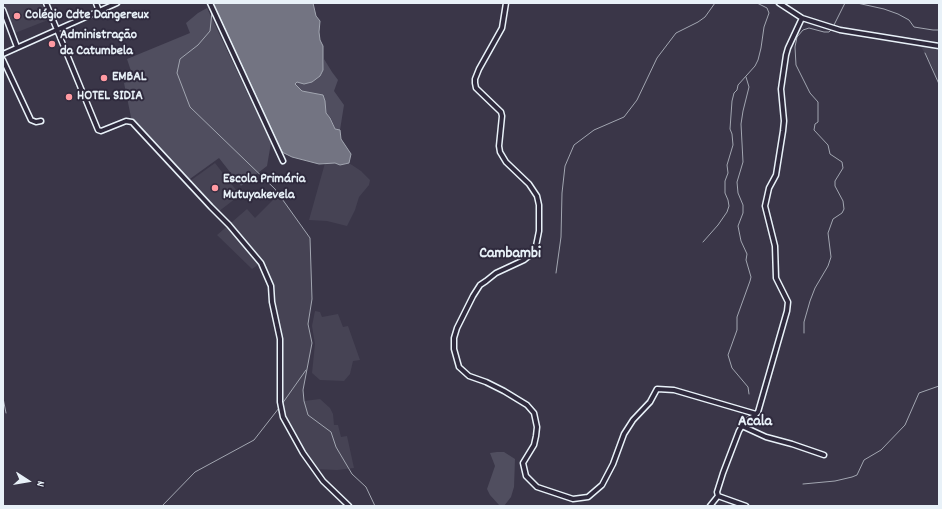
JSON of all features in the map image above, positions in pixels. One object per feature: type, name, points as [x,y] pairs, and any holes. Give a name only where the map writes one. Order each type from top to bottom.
[{"type":"street","points":[[46,3],[98,130],[100,131],[126,121],[132,122],[229,225],[261,263],[271,286],[272,302],[280,339],[280,402],[283,416],[304,453],[323,481],[350,506]]},
{"type":"street","points":[[96,3],[99,11]]},
{"type":"street","points":[[3,54],[117,3]]},
{"type":"street","points":[[210,3],[283,161]]},
{"type":"street","points":[[506,3],[502,28],[479,69],[475,83],[476,88],[501,112],[500,152],[502,157],[529,184],[537,196],[539,205],[540,231],[536,246],[529,256],[496,274],[480,285],[473,296],[460,321],[454,338],[454,349],[459,367],[469,376],[491,384],[527,405],[534,413],[537,427],[536,436],[534,445],[524,463],[526,476],[537,487],[573,499],[588,498],[602,485],[613,464],[624,434],[633,420],[650,402],[658,389],[674,390],[756,414]]},
{"type":"street","points":[[779,3],[802,18],[840,30],[939,46]]},
{"type":"street","points":[[3,12],[17,47]]},
{"type":"street","points":[[710,506],[718,496],[717,492],[739,431],[742,426],[756,414],[761,403],[787,311],[788,302],[776,278],[775,246],[764,206],[769,188],[776,175],[783,131],[781,89],[786,56],[788,48],[802,18]]},
{"type":"street","points":[[3,60],[31,120],[36,122],[41,120]]},
{"type":"street","points":[[742,426],[766,437],[824,455]]},
{"type":"street","points":[[718,496],[746,506]]},
{"type":"shaded area","points":[[3,3],[41,3],[48,20],[15,33]]},
{"type":"shaded area","points":[[207,8],[271,143],[267,166],[241,186],[219,158],[187,181],[132,122],[124,83],[134,80],[127,59],[190,33],[186,23]]},
{"type":"shaded area","points":[[920,45],[939,48],[939,84],[930,62]]},
{"type":"shaded area","points":[[324,59],[338,80],[334,91],[344,105],[340,130],[335,129],[331,118],[326,113],[323,96],[302,91],[294,84],[297,82],[312,82],[320,76],[323,70]]},
{"type":"shaded area","name":"Escola Primária Mutuyakevela","points":[[215,163],[240,195],[218,212],[190,181]]},
{"type":"shaded area","points":[[325,163],[335,163],[340,165],[349,163],[361,171],[370,180],[369,185],[359,197],[355,210],[347,226],[327,221],[309,220]]},
{"type":"shaded area","points":[[279,194],[310,238],[312,299],[308,324],[312,343],[303,390],[304,401],[320,399],[330,408],[333,414],[334,425],[338,425],[341,437],[347,436],[354,468],[337,470],[315,469],[303,453],[283,417],[280,406],[281,351],[271,286],[261,263],[252,269],[217,235],[247,209],[255,218]]},
{"type":"shaded area","points":[[315,311],[320,312],[322,317],[338,314],[343,327],[348,326],[360,360],[353,361],[350,374],[344,381],[320,380],[312,373],[315,344],[312,326]]},
{"type":"shaded area","points":[[504,452],[515,459],[514,487],[511,497],[504,506],[499,505],[487,489],[495,466],[490,453]]},
{"type":"water","points":[[213,3],[313,3],[316,16],[320,21],[319,32],[320,40],[323,46],[323,70],[320,76],[312,82],[304,84],[297,82],[295,84],[302,91],[323,95],[326,113],[335,129],[340,130],[341,139],[351,154],[349,163],[340,165],[335,163],[319,164],[292,157],[282,152]]},
{"type":"waterway","points":[[556,273],[561,237],[562,193],[565,166],[574,145],[594,130],[624,117],[637,100],[657,58],[676,33],[705,17],[715,3]]},
{"type":"waterway","points":[[703,242],[718,225],[727,212],[729,206],[725,193],[725,181],[728,173],[727,165],[733,145],[730,129],[732,101],[738,85],[755,66],[758,60],[764,27],[769,13],[767,8],[757,3]]},
{"type":"waterway","points":[[834,25],[845,3]]},
{"type":"waterway","points":[[857,3],[884,9],[898,14],[909,20],[914,27],[939,30]]},
{"type":"waterway","points":[[212,12],[210,31],[198,45],[180,59],[177,73],[190,107],[275,189],[310,238],[312,299],[308,324],[312,343],[303,390],[304,401],[308,415],[331,432],[336,447],[352,474],[366,487],[375,506]]},
{"type":"waterway","points":[[804,333],[804,322],[810,301],[831,257],[828,233],[833,219],[842,213],[844,209],[843,201],[835,186],[835,181],[843,168],[842,162],[830,154],[828,145],[814,130],[815,124],[818,122],[818,102],[810,93],[796,65],[795,47],[797,37],[803,30],[809,28],[824,32],[829,32],[831,30]]},
{"type":"waterway","points":[[925,53],[939,84]]},
{"type":"waterway","points":[[746,77],[749,87],[741,124],[743,162],[737,182],[738,193],[743,205],[743,213],[738,226],[741,241],[747,254],[746,260],[751,277],[737,317],[737,330],[728,355],[732,368],[748,387],[749,394]]},
{"type":"waterway","points":[[282,404],[306,370]]},
{"type":"waterway","points":[[803,484],[835,481],[857,475],[864,460],[881,450],[905,425],[919,393],[939,386]]},
{"type":"waterway","points":[[3,398],[6,413]]},
{"type":"waterway","points":[[162,506],[195,472],[254,440],[279,408]]},
{"type":"place","name":"Colégio Cdte Dangereux","points":[[17,16]]},
{"type":"place","name":"Administração da Catumbela","points":[[52,44]]},
{"type":"place","name":"EMBAL","points":[[104,78]]},
{"type":"place","name":"HOTEL SIDIA","points":[[69,97]]},
{"type":"place","name":"Escola Primária Mutuyakevela","points":[[215,188]]},
{"type":"district","name":"Cambambi","points":[[510,255]]},
{"type":"district","name":"Acala","points":[[755,423]]}]
